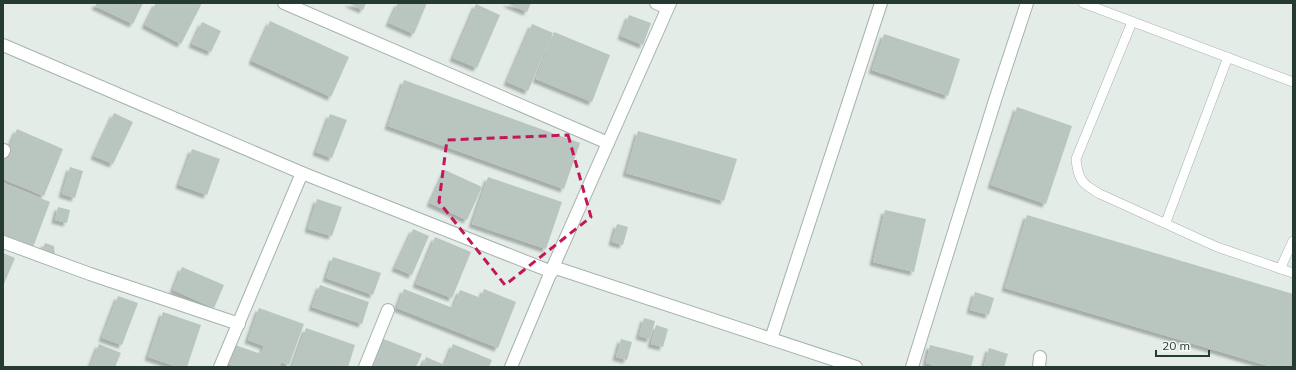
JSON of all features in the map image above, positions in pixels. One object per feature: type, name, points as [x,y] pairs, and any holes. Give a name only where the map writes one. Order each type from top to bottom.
[{"type":"street","points":[[284,3],[608,143]]},
{"type":"street","points":[[510,367],[669,6],[656,3]]},
{"type":"street","points":[[770,339],[881,3]]},
{"type":"street","points":[[912,367],[996,97],[1027,3]]},
{"type":"street","points":[[3,45],[302,173],[552,270],[856,367]]},
{"type":"street","points":[[220,367],[302,173]]},
{"type":"street","points":[[3,242],[90,274],[239,324]]},
{"type":"street","points":[[365,367],[388,310]]},
{"type":"lane","points":[[1082,3],[1293,82]]},
{"type":"lane","points":[[1132,22],[1076,159],[1077,169],[1084,185],[1100,194],[1166,222],[1217,247],[1293,273]]},
{"type":"lane","points":[[1166,222],[1228,57]]},
{"type":"lane","points":[[1280,269],[1293,241]]},
{"type":"highlighted area","points":[[568,135],[591,217],[505,285],[439,202],[447,140]]},
{"type":"building","points":[[97,3],[143,3],[133,24],[95,6]]},
{"type":"building","points":[[156,3],[202,3],[181,44],[145,25]]},
{"type":"building","points":[[348,3],[366,3],[363,10]]},
{"type":"building","points":[[398,3],[427,3],[414,34],[389,23]]},
{"type":"building","points":[[506,3],[531,3],[527,12]]},
{"type":"building","points":[[476,4],[500,15],[477,68],[453,58]]},
{"type":"building","points":[[629,15],[651,23],[643,45],[621,36]]},
{"type":"building","points":[[270,21],[349,57],[331,97],[252,61]]},
{"type":"building","points":[[202,22],[221,31],[211,52],[192,44]]},
{"type":"building","points":[[532,24],[553,33],[528,91],[507,82]]},
{"type":"building","points":[[554,32],[610,55],[592,102],[536,79]]},
{"type":"building","points":[[884,34],[960,59],[948,96],[872,70]]},
{"type":"building","points":[[404,80],[580,143],[564,189],[388,126]]},
{"type":"building","points":[[1017,107],[1072,126],[1046,204],[991,185]]},
{"type":"building","points":[[114,113],[133,122],[113,164],[94,156]]},
{"type":"building","points":[[330,114],[347,120],[332,158],[316,152]]},
{"type":"building","points":[[17,129],[63,149],[44,196],[3,179],[3,162]]},
{"type":"building","points":[[638,131],[737,159],[724,201],[626,173]]},
{"type":"building","points":[[192,149],[220,159],[207,195],[179,185]]},
{"type":"building","points":[[70,167],[83,171],[75,198],[62,194]]},
{"type":"building","points":[[445,170],[482,187],[467,220],[430,203]]},
{"type":"building","points":[[488,177],[562,202],[546,249],[472,224]]},
{"type":"building","points":[[3,183],[50,202],[32,250],[3,239]]},
{"type":"building","points":[[317,199],[342,207],[332,236],[308,229]]},
{"type":"building","points":[[58,207],[70,210],[67,223],[55,220]]},
{"type":"building","points":[[885,210],[926,219],[914,272],[873,262]]},
{"type":"building","points":[[1027,215],[1293,294],[1293,367],[1272,367],[1005,288]]},
{"type":"building","points":[[617,224],[628,227],[623,245],[612,242]]},
{"type":"building","points":[[413,229],[429,236],[412,275],[395,268]]},
{"type":"building","points":[[435,237],[471,252],[452,298],[416,284]]},
{"type":"building","points":[[45,243],[54,246],[55,258],[41,253]]},
{"type":"building","points":[[3,253],[15,258],[3,286]]},
{"type":"building","points":[[333,257],[381,273],[373,295],[326,278]]},
{"type":"building","points":[[182,267],[224,285],[214,308],[173,290]]},
{"type":"building","points":[[320,285],[369,302],[362,324],[312,307]]},
{"type":"building","points":[[404,289],[453,308],[460,290],[481,298],[484,289],[516,302],[498,348],[397,308]]},
{"type":"building","points":[[975,292],[994,298],[989,315],[970,310]]},
{"type":"building","points":[[118,296],[138,303],[122,345],[102,338]]},
{"type":"building","points":[[259,308],[304,324],[289,365],[281,362],[279,367],[236,367],[229,364],[235,345],[261,354],[264,346],[248,340]]},
{"type":"building","points":[[163,312],[201,325],[187,367],[178,367],[148,357]]},
{"type":"building","points":[[644,318],[655,321],[650,339],[639,336]]},
{"type":"building","points":[[656,325],[668,329],[663,347],[651,344]]},
{"type":"building","points":[[306,328],[355,345],[348,367],[292,367]]},
{"type":"building","points":[[381,338],[422,354],[416,367],[369,367]]},
{"type":"building","points":[[621,339],[632,342],[627,360],[616,357]]},
{"type":"building","points":[[99,344],[121,353],[115,367],[90,367]]},
{"type":"building","points":[[453,344],[492,360],[489,367],[422,367],[426,357],[445,365]]},
{"type":"building","points":[[930,345],[974,356],[971,367],[932,367],[933,365],[926,363]]},
{"type":"building","points":[[989,348],[1008,354],[1004,367],[984,366]]}]
